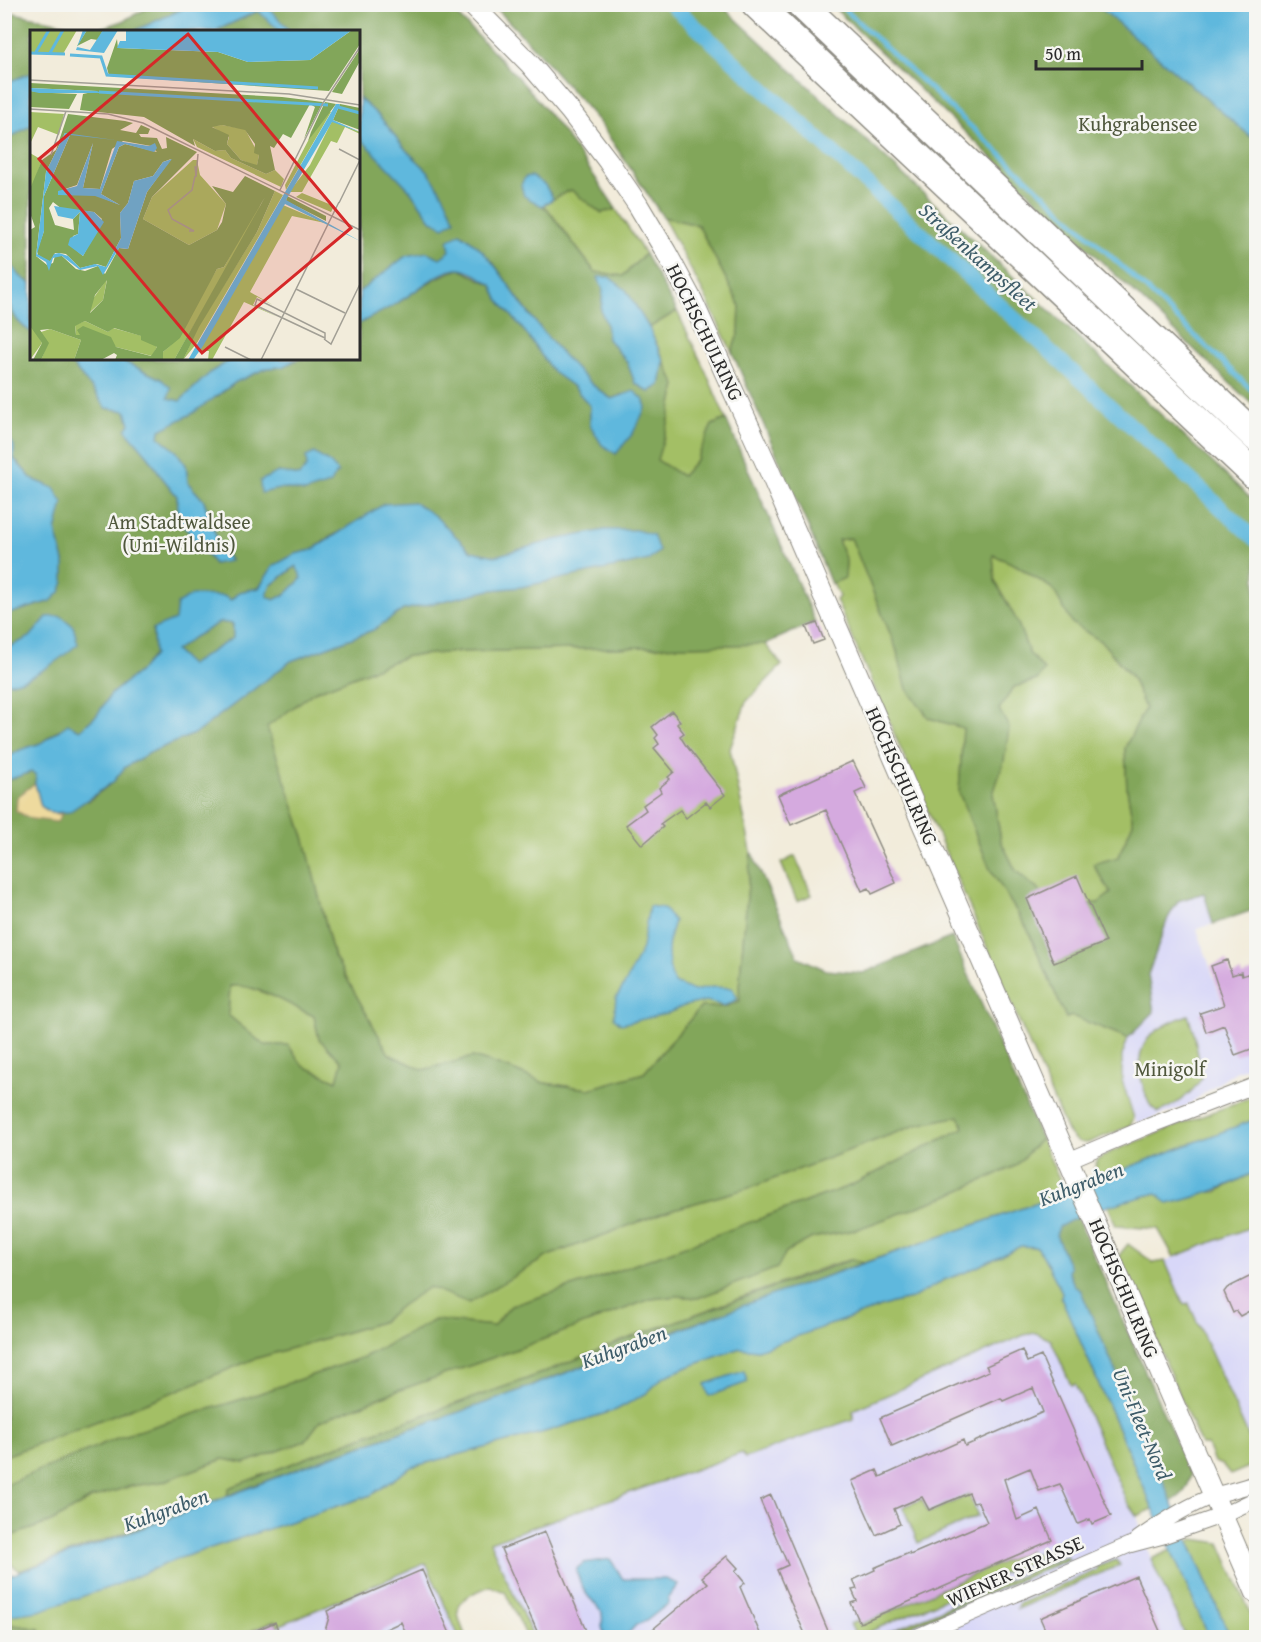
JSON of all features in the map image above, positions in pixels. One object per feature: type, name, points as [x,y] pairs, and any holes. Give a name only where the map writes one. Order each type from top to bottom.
[{"type":"highway","points":[[756,4],[1257,476]]},
{"type":"highway","points":[[801,4],[1257,437]]},
{"type":"street","name":"HOCHSCHULRING","points":[[471,4],[530,64],[608,161],[666,252],[692,300],[769,470],[1257,1593]]},
{"type":"street","points":[[1069,1160],[1149,1126],[1257,1085]]},
{"type":"street","name":"WIENER STRASSE","points":[[914,1638],[1134,1543],[1160,1530],[1179,1512],[1214,1496],[1257,1483]]},
{"type":"street","name":"WIENER STRASSE","points":[[1160,1530],[1186,1527],[1223,1515],[1257,1499]]},
{"type":"shaded area","points":[[1204,893],[1213,924],[1197,929],[1223,1004],[1256,1013],[1256,1064],[1235,1072],[1186,1106],[1137,1124],[1122,1080],[1122,1056],[1128,1038],[1154,1012],[1148,975],[1168,918],[1178,901]]},
{"type":"shaded area","points":[[1256,1225],[1256,1463],[1253,1462],[1165,1261]]},
{"type":"shaded area","points":[[1036,1333],[1051,1340],[1070,1385],[1075,1384],[1127,1502],[1137,1516],[1151,1559],[1186,1637],[533,1637],[490,1542],[743,1453],[745,1458],[852,1419],[853,1410],[1024,1335]]},
{"type":"shaded area","points":[[426,1562],[459,1637],[236,1638],[275,1621],[278,1626]]},
{"type":"green space","points":[[153,5],[191,5],[136,30],[95,30],[123,21]]},
{"type":"green space","name":"Am Stadtwaldsee (Uni-Wildnis)","points":[[257,5],[447,5],[535,97],[567,138],[616,209],[601,213],[571,190],[553,199],[545,185],[524,195],[547,209],[595,272],[623,276],[645,254],[677,311],[649,328],[626,290],[603,290],[601,311],[606,323],[608,339],[627,362],[635,383],[649,392],[660,385],[664,361],[676,385],[668,424],[657,460],[682,476],[697,459],[712,425],[726,419],[815,622],[765,644],[456,652],[407,656],[314,692],[267,727],[305,840],[333,954],[389,1054],[423,1070],[473,1057],[544,1083],[589,1089],[644,1073],[701,1007],[724,1007],[740,1001],[739,988],[751,851],[798,957],[826,970],[863,973],[952,937],[1041,1139],[1015,1166],[947,1196],[855,1230],[812,1238],[786,1252],[777,1268],[698,1298],[678,1296],[651,1299],[320,1421],[305,1441],[245,1463],[223,1459],[161,1482],[131,1486],[92,1498],[51,1522],[5,1538],[5,1485],[122,1436],[249,1397],[364,1357],[435,1320],[493,1326],[511,1306],[587,1282],[852,1185],[964,1128],[959,1116],[916,1125],[752,1187],[670,1210],[548,1256],[469,1303],[429,1287],[381,1322],[254,1359],[5,1456],[5,781],[31,772],[88,801],[113,782],[125,767],[151,752],[196,733],[291,661],[373,630],[403,610],[490,590],[521,587],[648,560],[659,551],[605,530],[495,556],[471,551],[435,516],[350,527],[330,537],[312,550],[295,554],[273,566],[259,588],[239,592],[231,600],[153,629],[154,654],[142,669],[111,694],[97,715],[80,730],[58,730],[41,743],[20,750],[5,759],[5,683],[13,683],[47,617],[31,637],[5,649],[5,615],[51,601],[64,561],[56,531],[62,503],[54,488],[32,479],[14,458],[14,446],[5,431],[5,302],[10,304],[15,317],[30,331],[30,360],[68,360],[106,408],[126,411],[130,424],[126,430],[177,496],[179,520],[214,564],[230,560],[217,539],[204,501],[188,483],[186,465],[176,451],[159,437],[160,430],[218,396],[236,382],[267,368],[282,367],[296,360],[360,360],[360,323],[444,275],[460,269],[492,285],[498,299],[526,333],[553,372],[574,387],[590,406],[590,425],[623,394],[612,399],[578,372],[546,336],[492,261],[450,251],[440,258],[406,256],[360,291],[360,136],[410,190],[432,221],[428,171],[406,150],[380,117],[360,99],[360,30],[217,30],[258,11]],"holes":[[[307,467],[305,492],[283,488],[278,472],[299,476]],[[230,986],[241,986],[274,996],[314,1016],[319,1039],[342,1062],[337,1081],[303,1066],[288,1045],[264,1045],[228,1015]]]},
{"type":"green space","points":[[493,5],[721,5],[1256,503],[1256,909],[1213,924],[1204,893],[1178,901],[1168,918],[1148,975],[1154,1012],[1128,1038],[1072,1016],[1066,1018],[1027,928],[990,869],[959,793],[963,728],[929,718],[907,689],[896,648],[851,538],[838,540],[846,561],[845,578],[831,584],[732,352],[739,331],[740,306],[698,225],[663,217],[599,122]],"holes":[[[993,555],[1016,565],[1053,589],[1072,623],[1102,642],[1132,677],[1145,708],[1125,748],[1127,789],[1133,823],[1118,857],[1093,864],[1111,893],[1098,903],[1076,905],[1044,895],[1016,871],[1001,841],[993,794],[1004,761],[1009,728],[999,709],[1014,687],[1037,680],[1044,670],[1029,653],[1017,621],[995,581]]]},
{"type":"green space","name":"Kuhgrabensee","points":[[831,5],[1097,5],[1256,141],[1256,408]]},
{"type":"green space","points":[[14,13],[74,26],[76,30],[30,30],[30,73],[5,83],[5,20]]},
{"type":"green space","points":[[30,126],[30,283],[20,276],[5,256],[4,141]]},
{"type":"green space","points":[[571,190],[601,213],[616,209],[645,254],[623,276],[595,272],[548,209],[542,206]]},
{"type":"green space","points":[[663,217],[698,225],[740,306],[739,331],[732,352],[705,296]]},
{"type":"green space","points":[[677,311],[726,419],[712,425],[697,459],[682,476],[656,460],[668,424],[676,385],[649,328]]},
{"type":"green space","points":[[120,360],[230,360],[211,372],[180,401],[168,398],[161,379]]},
{"type":"green space","points":[[851,538],[896,648],[907,689],[929,718],[963,728],[959,793],[990,869],[1027,928],[1066,1018],[1072,1016],[1128,1038],[1122,1056],[1122,1080],[1134,1118],[1130,1126],[1087,1143],[1075,1140],[1067,1131],[836,600],[839,597],[833,583],[845,577],[846,561],[838,540]]},
{"type":"green space","points":[[993,555],[1016,565],[1053,589],[1072,623],[1102,642],[1132,678],[1145,708],[1125,748],[1127,789],[1133,823],[1118,857],[1111,893],[1099,903],[1076,906],[1044,895],[1016,871],[1001,841],[993,794],[1004,761],[999,709],[1014,687],[1037,680],[1044,670],[1029,653],[1017,621],[995,580]]},
{"type":"green space","points":[[297,566],[302,578],[286,594],[274,600],[267,596],[270,586]]},
{"type":"green space","points":[[220,622],[233,624],[233,638],[190,666],[175,651],[194,637]]},
{"type":"green space","points":[[765,644],[782,665],[746,702],[730,749],[751,851],[739,988],[740,1001],[724,1007],[701,1007],[644,1073],[589,1089],[544,1083],[473,1057],[423,1070],[389,1054],[333,954],[305,840],[266,727],[314,692],[407,656],[456,652]]},
{"type":"green space","points":[[795,856],[812,895],[797,901],[781,863]]},
{"type":"green space","points":[[243,985],[275,997],[314,1016],[319,1039],[342,1062],[337,1081],[303,1066],[288,1045],[264,1045],[228,1015],[230,986]]},
{"type":"green space","name":"Minigolf","points":[[1188,1015],[1194,1033],[1202,1077],[1184,1098],[1159,1112],[1147,1100],[1140,1074],[1142,1050],[1146,1041],[1163,1026]]},
{"type":"green space","points":[[1256,1095],[1256,1119],[1119,1171],[1097,1182],[1094,1171],[1097,1160],[1113,1151]]},
{"type":"green space","points":[[959,1116],[964,1128],[852,1185],[587,1282],[511,1306],[493,1326],[435,1320],[364,1357],[249,1397],[122,1436],[5,1485],[5,1456],[254,1359],[381,1322],[429,1287],[469,1302],[548,1256],[670,1210],[752,1187],[916,1125]]},
{"type":"green space","points":[[1041,1139],[1066,1193],[863,1263],[853,1259],[834,1264],[635,1336],[524,1380],[361,1437],[229,1488],[227,1496],[19,1571],[13,1565],[5,1568],[4,1538],[51,1522],[92,1498],[131,1486],[161,1482],[224,1459],[245,1463],[305,1441],[320,1421],[394,1392],[651,1299],[678,1296],[698,1298],[777,1268],[786,1252],[812,1238],[855,1230],[947,1196],[1015,1166]]},
{"type":"green space","points":[[1256,1171],[1256,1225],[1174,1257],[1158,1229],[1116,1226],[1108,1205],[1157,1193],[1216,1192]]},
{"type":"green space","points":[[1077,1217],[1191,1475],[1185,1491],[1171,1501],[1080,1289],[1074,1285],[1068,1270],[1070,1268],[1056,1235],[1058,1227]]},
{"type":"green space","points":[[1128,1244],[1154,1263],[1165,1261],[1184,1305],[1189,1304],[1256,1453],[1256,1464],[1230,1475],[1222,1465],[1214,1462],[1207,1445],[1201,1445],[1119,1255]]},
{"type":"green space","points":[[1021,1246],[1036,1247],[1062,1292],[1061,1297],[1153,1509],[1137,1516],[1127,1502],[1075,1384],[1071,1385],[1051,1340],[1036,1333],[1024,1335],[853,1410],[853,1419],[745,1458],[742,1453],[490,1542],[533,1637],[527,1637],[505,1592],[490,1586],[470,1595],[460,1604],[459,1617],[466,1637],[459,1637],[426,1563],[278,1626],[275,1621],[236,1637],[42,1637],[40,1629],[5,1622],[4,1616],[113,1586],[177,1559],[371,1495],[411,1467],[541,1433],[616,1410],[647,1393],[663,1377],[685,1368],[740,1348],[758,1350],[892,1303],[911,1299],[944,1280]]},
{"type":"green space","points":[[853,1259],[863,1263],[655,1338],[500,1398],[329,1457],[227,1496],[229,1488],[361,1437],[524,1380],[635,1336]]},
{"type":"green space","points":[[969,1495],[978,1516],[918,1543],[903,1507],[922,1499],[928,1513]]},
{"type":"green space","points":[[1194,1539],[1220,1543],[1256,1626],[1256,1637],[1230,1637],[1189,1541]]},
{"type":"green space","points":[[1054,1549],[1055,1551],[857,1637],[850,1624],[857,1620],[860,1625],[1029,1550],[1031,1555]]},
{"type":"green space","points":[[1171,1550],[1209,1637],[1186,1637],[1151,1559]]},
{"type":"green space","points":[[1066,1556],[1069,1559],[885,1637],[878,1637]]},
{"type":"green space","points":[[1116,1560],[1120,1565],[1017,1609],[1018,1604],[1097,1570],[1096,1567]]},
{"type":"green space","points":[[5,1622],[40,1629],[42,1637],[5,1637]]},
{"type":"sand","points":[[35,783],[41,806],[51,813],[62,814],[57,822],[31,819],[16,811],[17,797]]},
{"type":"water","points":[[191,5],[266,5],[289,30],[279,30],[258,11],[217,30],[136,30]]},
{"type":"water","name":"Kuhgrabensee","points":[[1097,5],[1256,5],[1256,141]]},
{"type":"water","points":[[30,73],[30,126],[5,141],[5,83]]},
{"type":"water","points":[[360,99],[380,117],[406,150],[428,171],[444,196],[455,220],[444,227],[432,221],[410,190],[360,136]]},
{"type":"water","points":[[532,176],[545,185],[553,199],[542,206],[524,196],[521,185],[525,177]]},
{"type":"water","points":[[460,233],[479,248],[564,357],[601,391],[612,399],[634,391],[643,399],[646,407],[633,433],[616,454],[602,445],[590,425],[590,406],[574,387],[553,372],[526,333],[498,299],[492,285],[476,275],[458,269],[443,273],[360,323],[360,291],[406,256],[427,252],[440,258],[450,251],[448,241]]},
{"type":"water","points":[[4,256],[20,276],[30,283],[30,331],[15,317],[10,304],[5,302]]},
{"type":"water","points":[[598,277],[609,277],[626,290],[649,328],[664,361],[660,385],[649,392],[635,383],[627,362],[608,339],[606,323],[601,311],[603,290]]},
{"type":"water","points":[[68,360],[120,360],[161,379],[171,388],[168,398],[180,401],[211,372],[230,360],[296,360],[282,367],[267,368],[236,382],[193,413],[160,430],[159,437],[176,451],[186,465],[188,483],[204,501],[217,539],[230,561],[214,564],[179,520],[177,496],[126,430],[130,424],[126,411],[106,408]]},
{"type":"water","points":[[5,431],[14,446],[14,459],[32,479],[54,488],[63,503],[56,531],[64,561],[64,582],[60,592],[51,601],[5,615]]},
{"type":"water","points":[[314,453],[330,463],[338,472],[329,484],[305,492],[283,488],[261,493],[260,481],[278,472],[299,476],[307,467],[306,457]]},
{"type":"water","points":[[414,502],[435,516],[471,551],[495,556],[605,530],[636,530],[653,535],[659,551],[649,560],[521,587],[490,590],[403,610],[373,630],[291,661],[196,733],[151,752],[125,767],[113,782],[69,812],[51,813],[41,806],[35,783],[36,775],[31,772],[5,781],[5,759],[20,750],[41,743],[68,724],[80,730],[97,715],[111,694],[142,669],[154,655],[153,629],[175,620],[177,604],[192,595],[224,596],[231,600],[239,592],[259,588],[273,566],[295,554],[312,550],[384,504]],"holes":[[[296,566],[302,578],[286,594],[274,600],[267,596],[270,586]],[[220,622],[233,624],[233,638],[190,665],[175,651]]]},
{"type":"water","points":[[61,616],[73,626],[78,644],[34,675],[5,683],[5,649],[30,637],[47,617]]},
{"type":"water","points":[[649,906],[663,908],[674,921],[668,952],[674,983],[694,991],[712,987],[732,988],[738,999],[724,1006],[706,1001],[684,1006],[666,1014],[621,1024],[614,1018],[616,998],[642,948]]},
{"type":"water","points":[[1256,1119],[1256,1171],[1203,1195],[1168,1204],[1157,1193],[1106,1207],[1082,1215],[1059,1227],[1056,1235],[1070,1268],[1068,1271],[1074,1285],[1080,1289],[1230,1637],[1209,1637],[1061,1297],[1062,1292],[1036,1247],[1021,1246],[944,1280],[911,1299],[892,1303],[758,1350],[740,1348],[685,1368],[663,1377],[647,1393],[616,1410],[541,1433],[411,1467],[371,1495],[177,1559],[113,1586],[39,1611],[5,1616],[5,1577],[184,1513],[329,1457],[500,1398],[758,1300],[1097,1182],[1119,1171]]},
{"type":"water","points":[[744,1371],[748,1382],[709,1396],[705,1384]]},
{"type":"water","points":[[610,1559],[623,1579],[666,1579],[678,1584],[668,1598],[669,1603],[646,1621],[636,1625],[627,1637],[606,1637],[602,1627],[601,1611],[584,1590],[576,1569],[584,1563]]},
{"type":"building","points":[[817,623],[824,640],[813,644],[806,627]]},
{"type":"building","points":[[672,711],[680,721],[677,724],[684,733],[680,736],[685,744],[725,795],[710,807],[706,802],[686,818],[680,810],[660,824],[663,827],[642,845],[626,825],[646,810],[643,805],[661,792],[659,788],[670,779],[668,777],[674,772],[654,748],[659,744],[655,738],[658,735],[652,727]]},
{"type":"building","points":[[853,761],[866,788],[855,793],[896,883],[872,894],[869,888],[862,891],[826,810],[791,825],[778,795]]},
{"type":"building","points":[[1077,876],[1106,942],[1054,963],[1027,899]]},
{"type":"building","points":[[1227,960],[1232,975],[1241,972],[1242,976],[1253,972],[1257,981],[1257,1047],[1235,1055],[1224,1025],[1206,1032],[1200,1013],[1224,1005],[1211,966]]},
{"type":"building","points":[[1257,1273],[1257,1307],[1240,1316],[1236,1311],[1233,1313],[1224,1292],[1227,1288]]},
{"type":"building","points":[[1022,1350],[1027,1362],[1041,1356],[1111,1516],[1092,1524],[1090,1519],[1078,1524],[1060,1484],[1039,1491],[1030,1468],[1004,1479],[1017,1520],[1039,1510],[1052,1540],[860,1623],[851,1603],[857,1601],[852,1590],[857,1589],[853,1580],[875,1570],[874,1568],[987,1522],[978,1502],[973,1503],[969,1493],[929,1510],[922,1497],[894,1509],[900,1524],[876,1535],[852,1481],[877,1470],[880,1477],[963,1440],[965,1446],[1043,1412],[1033,1388],[1003,1401],[1001,1398],[892,1446],[880,1418],[989,1371],[986,1366]]},
{"type":"building","points":[[771,1495],[831,1638],[807,1638],[777,1570],[788,1565],[760,1500]]},
{"type":"building","points":[[545,1532],[589,1638],[540,1638],[501,1549]]},
{"type":"building","points":[[727,1556],[738,1568],[735,1571],[745,1583],[740,1587],[762,1638],[661,1638],[653,1629],[708,1583],[702,1577]]},
{"type":"building","points":[[422,1570],[452,1638],[408,1638],[401,1622],[367,1638],[323,1638],[329,1617],[327,1611]]},
{"type":"building","points":[[1136,1576],[1163,1638],[1049,1638],[1040,1618]]},
{"type":"building","points":[[275,1622],[281,1638],[238,1638]]},
{"type":"waterway","name":"Straßenkampsfleet","points":[[671,4],[1256,540]]},
{"type":"waterway","points":[[839,4],[1256,394]]},
{"type":"water label","name":"Kuhgraben","points":[[1081,1184]]},
{"type":"water label","name":"Kuhgraben","points":[[624,1347]]},
{"type":"water label","name":"Uni-Fleet-Nord","points":[[1142,1424]]},
{"type":"water label","name":"Kuhgraben","points":[[166,1510]]}]
